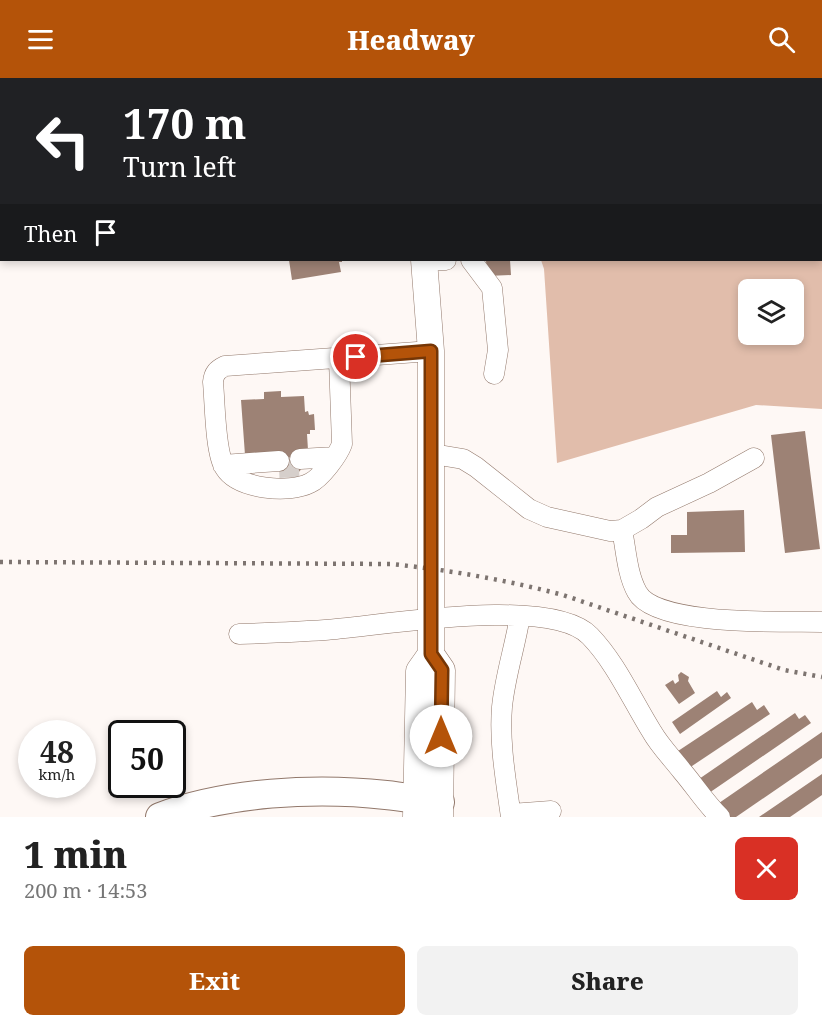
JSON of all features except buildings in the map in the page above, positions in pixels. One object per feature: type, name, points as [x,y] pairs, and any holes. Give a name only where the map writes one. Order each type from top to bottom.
[{"type":"highway","points":[[160,817],[215,800],[274,794],[351,793],[428,809]]},
{"type":"main road","points":[[428,809],[442,670],[431,654],[433,454],[431,261]]},
{"type":"lane","points":[[472,261],[492,288],[498,350],[494,374]]},
{"type":"lane","points":[[339,358],[332,460],[308,484],[284,488],[255,486],[228,472],[218,445],[213,382],[214,373],[219,369],[225,366],[431,351]]},
{"type":"lane","points":[[433,454],[463,459],[529,509],[547,517],[602,531],[622,530],[657,507],[709,483],[754,458]]},
{"type":"lane","points":[[228,472],[290,468],[332,460]]},
{"type":"lane","points":[[622,530],[629,567],[637,592],[651,605],[678,614],[706,619],[822,622]]},
{"type":"lane","points":[[520,616],[505,683],[502,710],[503,762],[511,816],[551,811]]},
{"type":"lane","points":[[239,634],[327,630],[431,618],[520,616],[559,620],[589,635],[625,684],[653,734],[720,817]]},
{"type":"shaded area","points":[[541,261],[822,261],[822,409],[756,405],[557,463],[544,269]]},
{"type":"tunnel","points":[[279,468],[301,467]]},
{"type":"railway","points":[[0,562],[391,564],[434,569],[499,580],[563,595],[784,670],[822,677]]},
{"type":"route","points":[[356,357],[431,351],[433,454],[431,654],[442,670],[441,736]]}]
